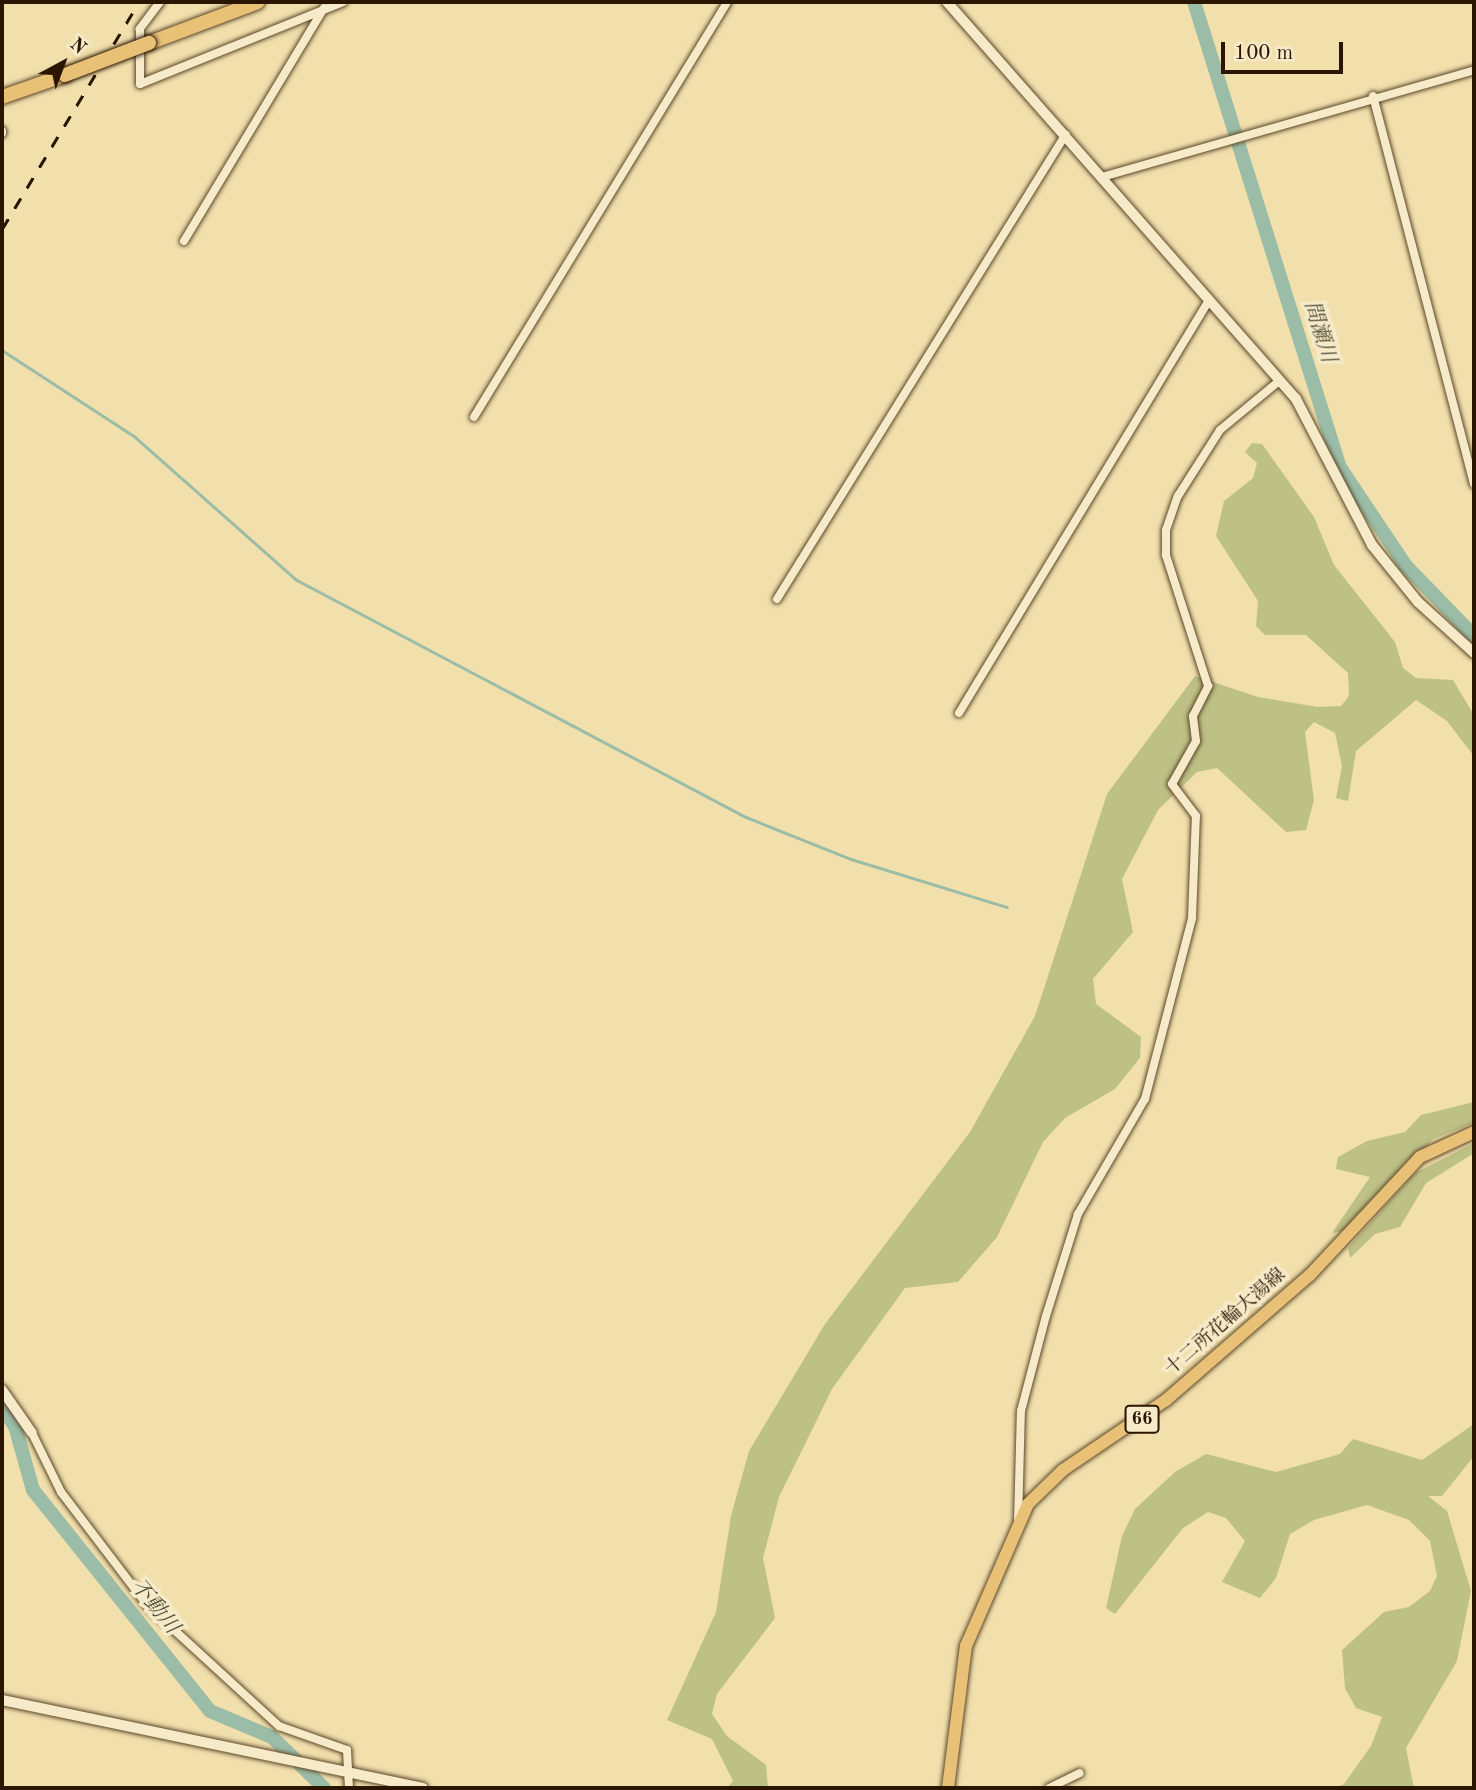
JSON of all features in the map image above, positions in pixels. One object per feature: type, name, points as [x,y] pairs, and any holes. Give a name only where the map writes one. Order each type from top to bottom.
[{"type":"highway","points":[[2,97],[258,2]]},
{"type":"main road","name":"十二所花輪大湯線","points":[[948,1788],[966,1646],[1018,1522],[1063,1470],[1167,1400],[1338,1250],[1420,1157],[1474,1132]]},
{"type":"street","points":[[160,2],[141,29],[140,84],[343,2]]},
{"type":"street","points":[[474,417],[727,2]]},
{"type":"street","points":[[947,2],[1296,398],[1372,545],[1418,602],[1474,653]]},
{"type":"street","points":[[184,241],[324,8]]},
{"type":"street","points":[[1102,177],[1264,134],[1373,96],[1474,70]]},
{"type":"street","points":[[1373,96],[1474,484]]},
{"type":"street","points":[[777,599],[1066,134]]},
{"type":"street","points":[[960,713],[1209,300]]},
{"type":"street","points":[[1018,1522],[1021,1411],[1046,1316],[1077,1214],[1145,1099],[1192,918],[1196,816],[1172,784],[1196,741],[1193,716],[1208,686],[1166,555],[1166,530],[1174,506],[1220,430],[1279,381]]},
{"type":"street","points":[[2,1390],[32,1433],[61,1492],[148,1606],[279,1726],[347,1750],[351,1774],[346,1788]]},
{"type":"street","points":[[2,1700],[423,1788]]},
{"type":"street","points":[[1049,1788],[1080,1773]]},
{"type":"green space","points":[[1252,443],[1262,444],[1314,517],[1334,565],[1395,642],[1403,668],[1416,678],[1453,680],[1474,715],[1474,767],[1473,755],[1447,721],[1416,700],[1356,751],[1348,801],[1336,798],[1342,766],[1335,733],[1314,722],[1305,732],[1314,800],[1306,830],[1286,832],[1217,768],[1197,772],[1158,810],[1122,879],[1133,932],[1093,979],[1096,1004],[1141,1037],[1140,1058],[1115,1089],[1065,1118],[1043,1142],[997,1237],[958,1282],[905,1288],[832,1389],[779,1497],[763,1558],[775,1618],[717,1694],[712,1714],[727,1736],[766,1765],[768,1788],[727,1788],[733,1781],[712,1739],[667,1720],[716,1612],[731,1516],[749,1451],[825,1324],[970,1132],[1035,1016],[1107,794],[1195,676],[1258,697],[1318,707],[1341,706],[1349,696],[1348,673],[1306,635],[1265,635],[1256,626],[1258,601],[1216,536],[1224,501],[1253,478],[1257,463],[1245,452]]},
{"type":"green space","points":[[1474,1102],[1474,1123],[1433,1139],[1350,1230],[1332,1233],[1370,1177],[1336,1169],[1338,1157],[1367,1141],[1405,1132],[1421,1115]]},
{"type":"green space","points":[[1474,1143],[1474,1153],[1426,1183],[1400,1227],[1375,1234],[1350,1258],[1348,1248],[1415,1173]]},
{"type":"green space","points":[[1474,1424],[1474,1456],[1442,1496],[1428,1496],[1447,1511],[1471,1591],[1457,1661],[1406,1748],[1414,1788],[1334,1788],[1344,1784],[1371,1746],[1382,1717],[1356,1708],[1345,1688],[1342,1650],[1384,1612],[1409,1607],[1430,1591],[1437,1576],[1430,1541],[1409,1520],[1367,1505],[1314,1520],[1290,1534],[1276,1578],[1260,1598],[1222,1582],[1245,1541],[1226,1518],[1208,1512],[1183,1528],[1115,1614],[1106,1608],[1122,1536],[1135,1509],[1175,1472],[1206,1454],[1276,1472],[1340,1454],[1353,1439],[1422,1460]]},
{"type":"waterway","name":"間瀬川","points":[[1194,2],[1339,466],[1406,566],[1474,636]]},
{"type":"waterway","points":[[2,350],[134,436],[297,580],[746,817],[851,859],[1007,907]]},
{"type":"waterway","name":"不動川","points":[[2,1407],[15,1426],[33,1490],[210,1711],[272,1737],[324,1788]]},
{"type":"railway","points":[[2,229],[139,2]]}]
